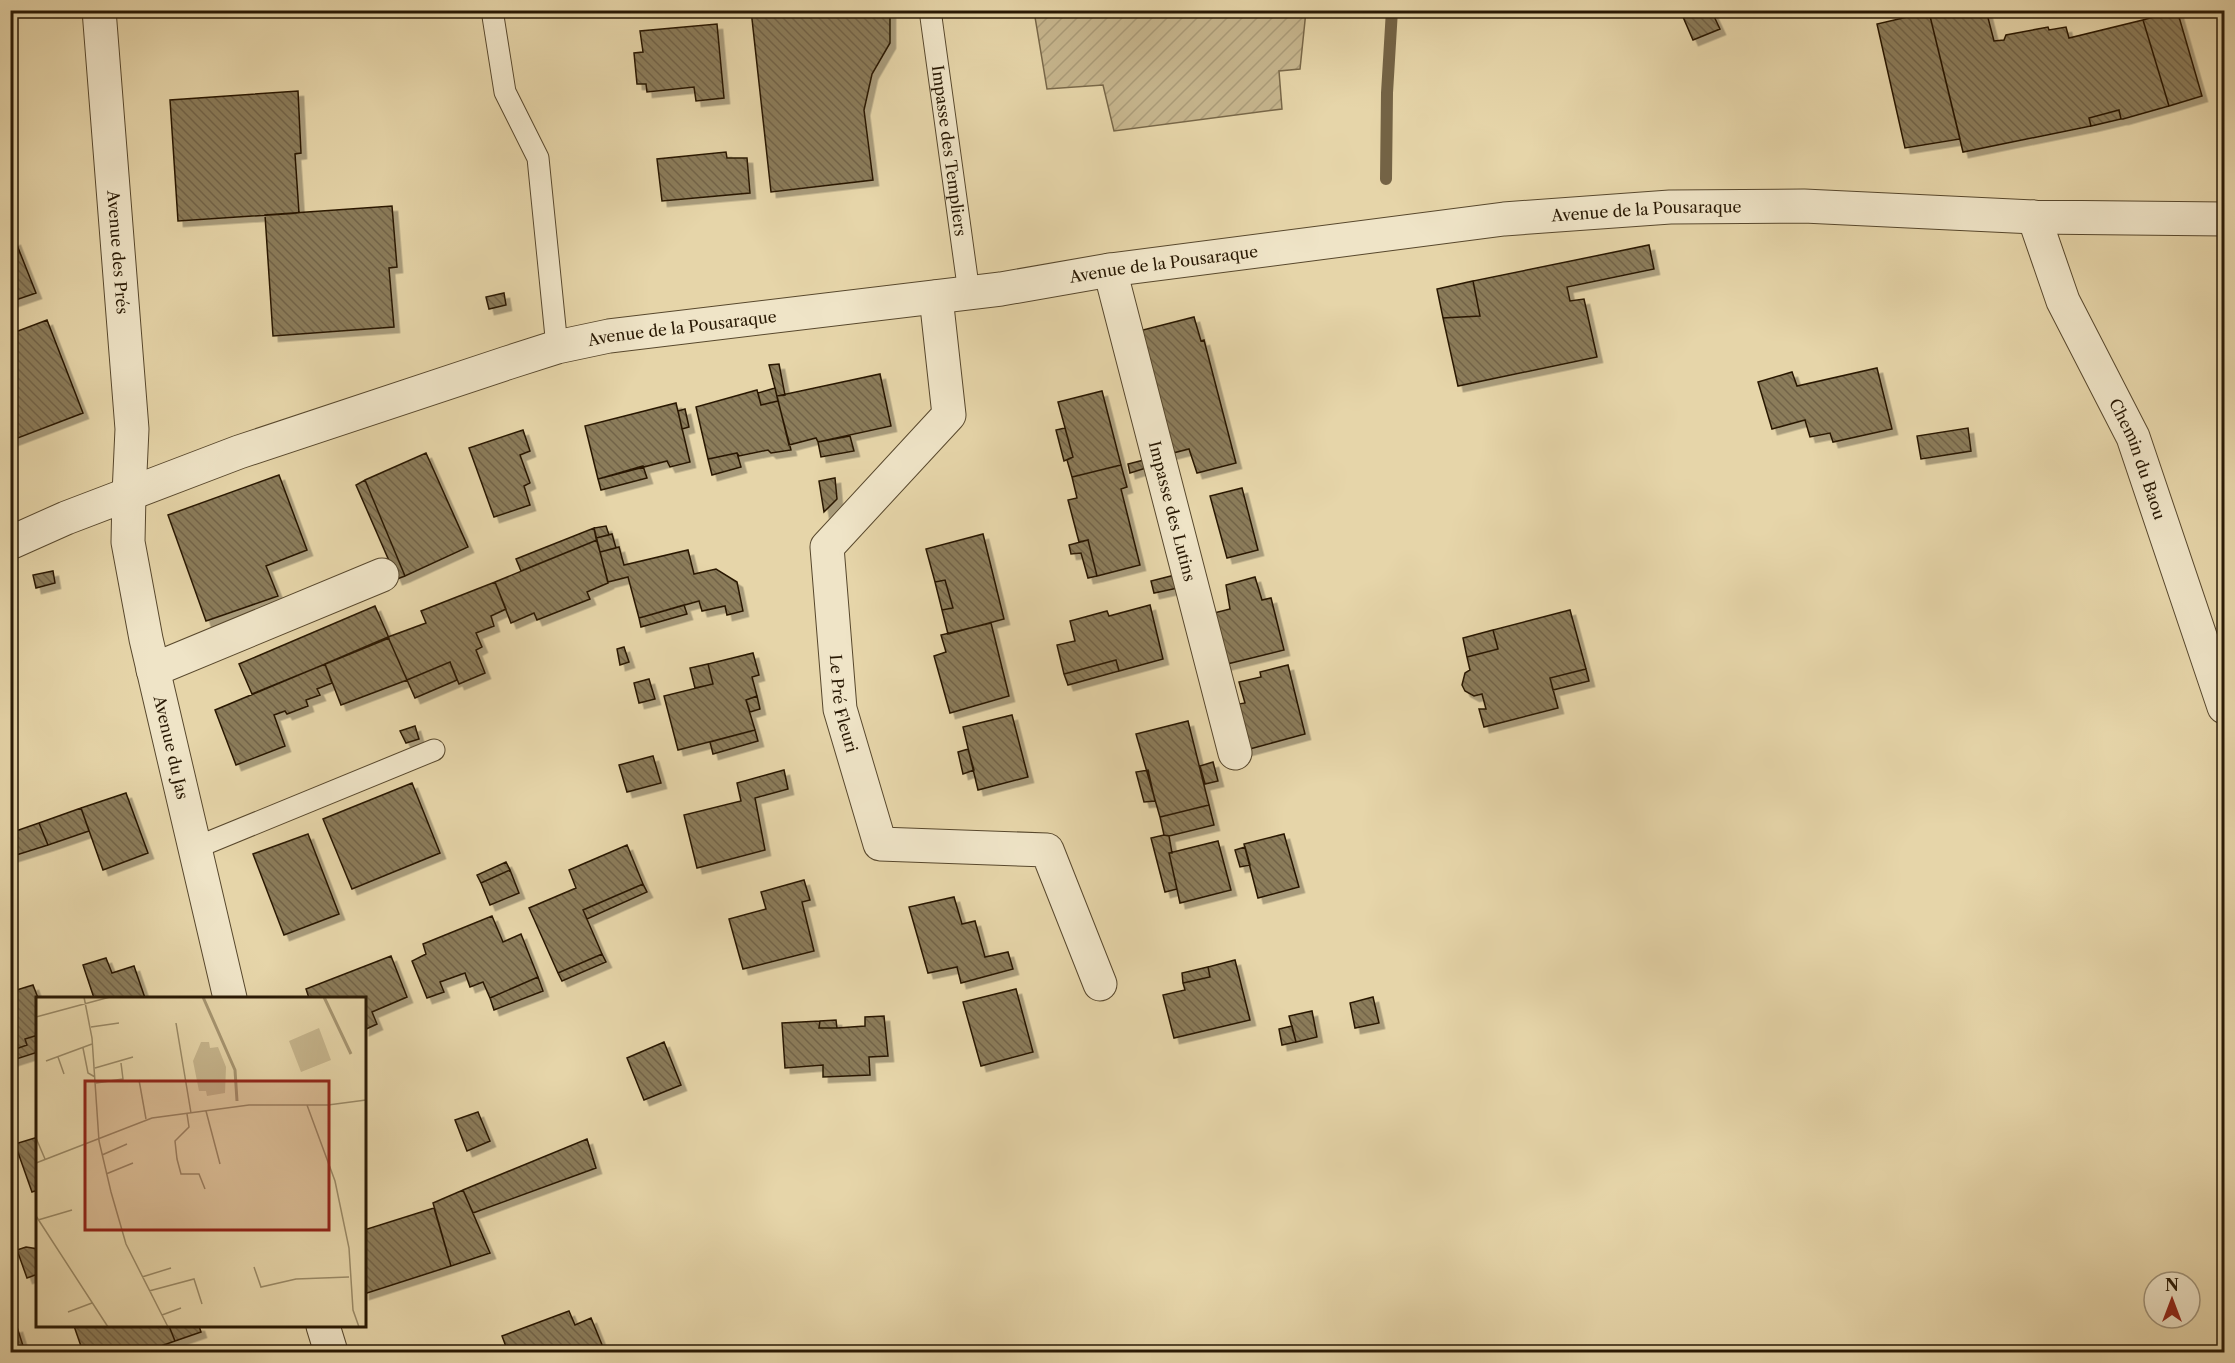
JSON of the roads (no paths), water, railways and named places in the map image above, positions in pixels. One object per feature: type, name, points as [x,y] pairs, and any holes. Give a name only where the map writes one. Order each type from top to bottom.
[{"type":"street","name":"Avenue des Prés","points":[[106,11],[132,429],[129,494]]},
{"type":"street","name":"Avenue de la Pousaraque","points":[[10,543],[129,494],[318,425],[557,347],[609,336],[1001,289],[1110,270],[1504,219],[1670,207],[1804,206],[2034,217],[2224,219]]},
{"type":"street","name":"Chemin du Baou","points":[[2034,217],[2064,301],[2133,437],[2224,707]]},
{"type":"street","name":"Impasse des Lutins","points":[[1110,270],[1235,753]]},
{"type":"street","name":"Le Pré Fleuri","points":[[936,297],[949,415],[827,547],[840,709],[880,844],[1047,850],[1100,984]]},
{"type":"street","name":"Avenue du Jas","points":[[129,494],[128,542],[153,670],[230,997]]},
{"type":"street","points":[[153,670],[382,575]]},
{"type":"street","points":[[323,1327],[331,1353]]},
{"type":"lane","points":[[492,10],[505,92],[538,158],[557,347]]},
{"type":"lane","name":"Impasse des Templiers","points":[[930,10],[969,293]]},
{"type":"lane","points":[[195,848],[434,750]]},
{"type":"waterway","points":[[1386,179],[1387,93],[1392,10]]}]
